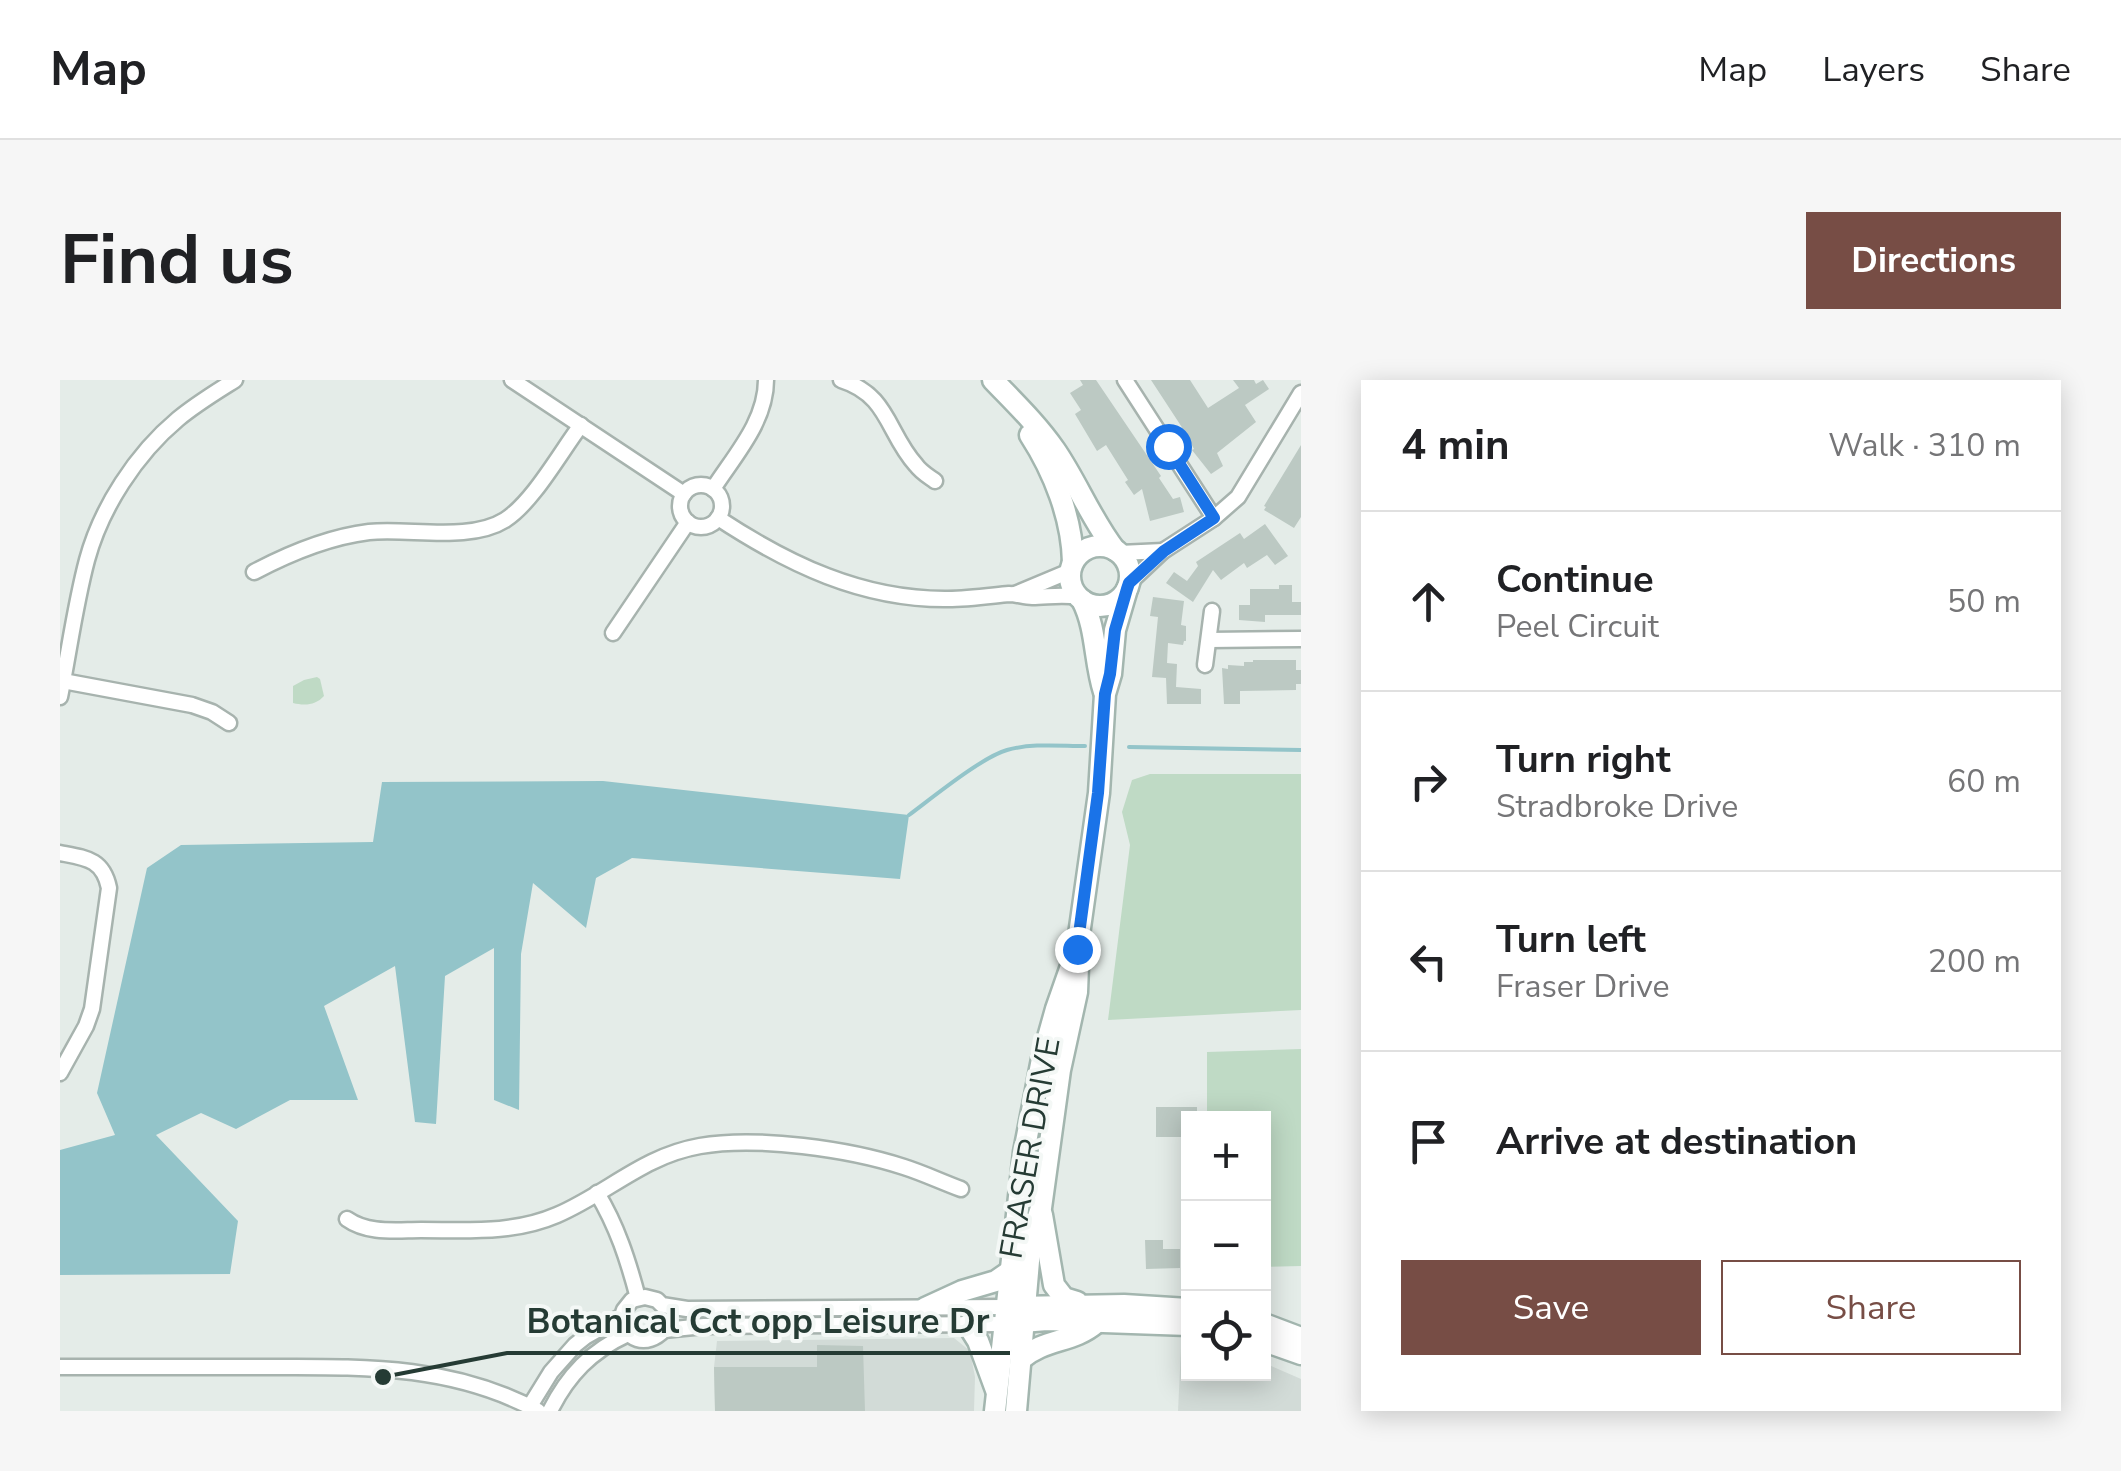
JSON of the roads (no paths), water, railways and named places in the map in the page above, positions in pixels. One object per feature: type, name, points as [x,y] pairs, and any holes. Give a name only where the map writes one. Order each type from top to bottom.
[{"type":"street","points":[[60,697],[87,561],[111,502],[164,431],[194,406],[236,380]]},
{"type":"street","points":[[512,380],[684,494]]},
{"type":"street","points":[[713,490],[759,417],[766,381],[781,380]]},
{"type":"street","points":[[841,380],[861,388],[874,399],[913,462],[935,481]]},
{"type":"street","points":[[1125,380],[1214,518]]},
{"type":"street","points":[[998,385],[1030,417],[1064,464],[1096,523],[1128,566],[1128,586]]},
{"type":"street","points":[[998,385],[1052,477],[1068,523],[1070,584],[1080,598]]},
{"type":"street","points":[[1015,594],[1060,594],[1095,606],[1118,599],[1164,551],[1230,505],[1250,481],[1299,400]]},
{"type":"street","points":[[254,572],[290,554],[338,538],[396,530],[464,532],[502,522],[523,504],[581,425]]},
{"type":"street","points":[[698,486],[713,490],[721,502],[718,518],[704,527],[688,522],[680,509],[684,494],[698,486]]},
{"type":"street","points":[[718,518],[789,561],[831,578],[874,592],[944,599],[1015,594],[1046,583],[1090,547],[1106,546],[1117,552],[1164,551]]},
{"type":"street","points":[[613,633],[688,522]]},
{"type":"street","name":"FRASER DRIVE","points":[[996,1401],[1041,1208],[1060,1070],[1077,992],[1077,949],[1098,793],[1105,694],[1115,630],[1128,586]]},
{"type":"street","name":"FRASER DRIVE","points":[[1080,598],[1090,618],[1105,694]]},
{"type":"street","points":[[1205,665],[1212,610]]},
{"type":"street","points":[[1208,640],[1301,639]]},
{"type":"street","points":[[63,680],[192,705],[229,723]]},
{"type":"street","points":[[60,853],[96,864],[104,871],[109,888],[89,1019],[60,1073]]},
{"type":"street","name":"FRASER DRIVE","points":[[1016,1411],[1021,1359],[1009,1272],[1018,1190],[1033,1096],[1077,949]]},
{"type":"street","points":[[347,1219],[360,1227],[388,1230],[504,1229],[546,1220],[668,1154],[742,1142],[864,1156],[961,1189]]},
{"type":"street","points":[[597,1193],[619,1236],[638,1298]]},
{"type":"street","points":[[1041,1208],[1054,1285],[1064,1298],[1091,1313],[1124,1304],[1181,1308]]},
{"type":"street","points":[[925,1308],[996,1281],[1009,1272]]},
{"type":"street","points":[[662,1305],[667,1317],[664,1330],[654,1339],[640,1341],[628,1334],[622,1316],[628,1304],[638,1298],[687,1309],[925,1308],[1015,1315],[1091,1313],[1181,1324]]},
{"type":"street","points":[[1021,1359],[1032,1349],[1087,1330],[1091,1313]]},
{"type":"street","points":[[664,1330],[704,1326],[968,1326],[1015,1315]]},
{"type":"street","points":[[60,1368],[388,1368],[454,1379],[534,1409],[551,1372],[575,1345],[622,1316]]},
{"type":"street","points":[[968,1326],[978,1341],[996,1401]]},
{"type":"street","points":[[1271,1327],[1301,1338]]},
{"type":"street","points":[[550,1411],[567,1380],[582,1363],[628,1334]]},
{"type":"street","points":[[1271,1343],[1301,1354]]},
{"type":"water","points":[[603,781],[909,815],[900,879],[632,858],[596,878],[586,928],[533,883],[521,954],[519,1110],[494,1100],[494,948],[445,976],[436,1124],[415,1122],[395,966],[324,1006],[358,1100],[290,1100],[236,1129],[201,1113],[156,1135],[238,1221],[230,1274],[60,1275],[60,1150],[115,1135],[97,1093],[147,868],[181,845],[373,842],[382,782]]},
{"type":"waterway","points":[[909,815],[971,769],[1007,750],[1085,746]]},
{"type":"waterway","points":[[1129,747],[1301,750]]},
{"type":"place","name":"Botanical Cct opp Leisure Dr","points":[[383,1377]]}]
